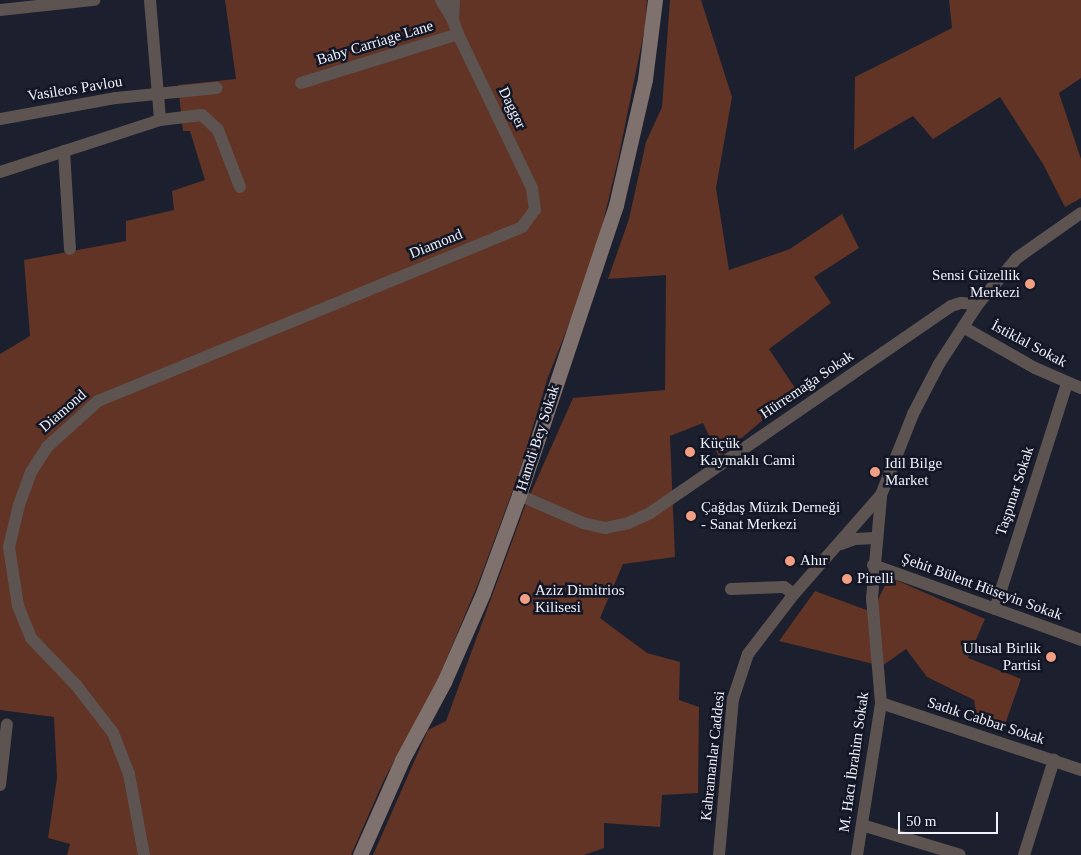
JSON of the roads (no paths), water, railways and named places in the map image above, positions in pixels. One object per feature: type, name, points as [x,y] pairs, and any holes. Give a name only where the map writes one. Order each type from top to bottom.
[{"type":"street","points":[[2,7],[94,0]]},
{"type":"street","points":[[150,0],[156,94],[160,120]]},
{"type":"street","points":[[441,0],[453,20]]},
{"type":"street","name":"Dagger","points":[[454,0],[453,20],[458,34],[532,188],[534,210],[522,227]]},
{"type":"street","name":"Hamdi Bey Sokak","points":[[360,855],[402,760],[444,682],[483,593],[520,495],[616,205],[645,79],[655,0]]},
{"type":"street","name":"Baby Carriage Lane","points":[[301,83],[458,34]]},
{"type":"street","name":"Vasileos Pavlou","points":[[0,119],[81,103],[217,88]]},
{"type":"street","points":[[0,172],[160,120],[197,115],[206,117],[220,135],[240,187]]},
{"type":"street","points":[[64,151],[70,249]]},
{"type":"street","name":"Kahramanlar Caddesi","points":[[719,855],[733,699],[740,670],[748,654],[794,594],[839,545],[881,494],[913,414],[978,304],[1017,258],[1081,213]]},
{"type":"street","name":"Diamond","points":[[144,855],[129,774],[113,732],[76,685],[31,638],[18,606],[9,547],[18,505],[31,472],[47,447],[98,401],[522,227]]},
{"type":"street","name":"Hürremağa Sokak","points":[[520,495],[589,525],[613,527],[628,523],[650,513],[951,306],[961,303],[978,304]]},
{"type":"street","name":"İstiklal Sokak","points":[[963,327],[1002,351],[1081,388]]},
{"type":"street","name":"Taşpınar Sokak","points":[[995,609],[1067,383]]},
{"type":"street","name":"M. Hacı İbrahim Sokak","points":[[857,855],[882,703],[882,680],[873,629],[873,565],[881,494]]},
{"type":"street","points":[[839,545],[855,539],[875,538]]},
{"type":"street","name":"Şehit Bülent Hüseyin Sokak","points":[[873,565],[1081,640]]},
{"type":"street","points":[[732,589],[784,587],[794,594]]},
{"type":"street","name":"Sadık Cabbar Sokak","points":[[882,703],[1081,770]]},
{"type":"street","points":[[0,785],[7,724]]},
{"type":"street","points":[[1024,855],[1054,760]]},
{"type":"street","points":[[862,825],[960,855]]},
{"type":"place","name":"Sensi Güzellik Merkezi","points":[[1030,284]]},
{"type":"place","name":"Küçük Kaymaklı Cami","points":[[690,452]]},
{"type":"place","name":"Idil Bilge Market","points":[[875,472]]},
{"type":"place","name":"Çağdaş Müzık Derneği - Sanat Merkezi","points":[[691,516]]},
{"type":"place","name":"Ahır","points":[[790,561]]},
{"type":"place","name":"Pirelli","points":[[847,579]]},
{"type":"place","name":"Aziz Dimitrios Kilisesi","points":[[525,599]]},
{"type":"place","name":"Ulusal Birlik Partisi","points":[[1051,657]]}]
